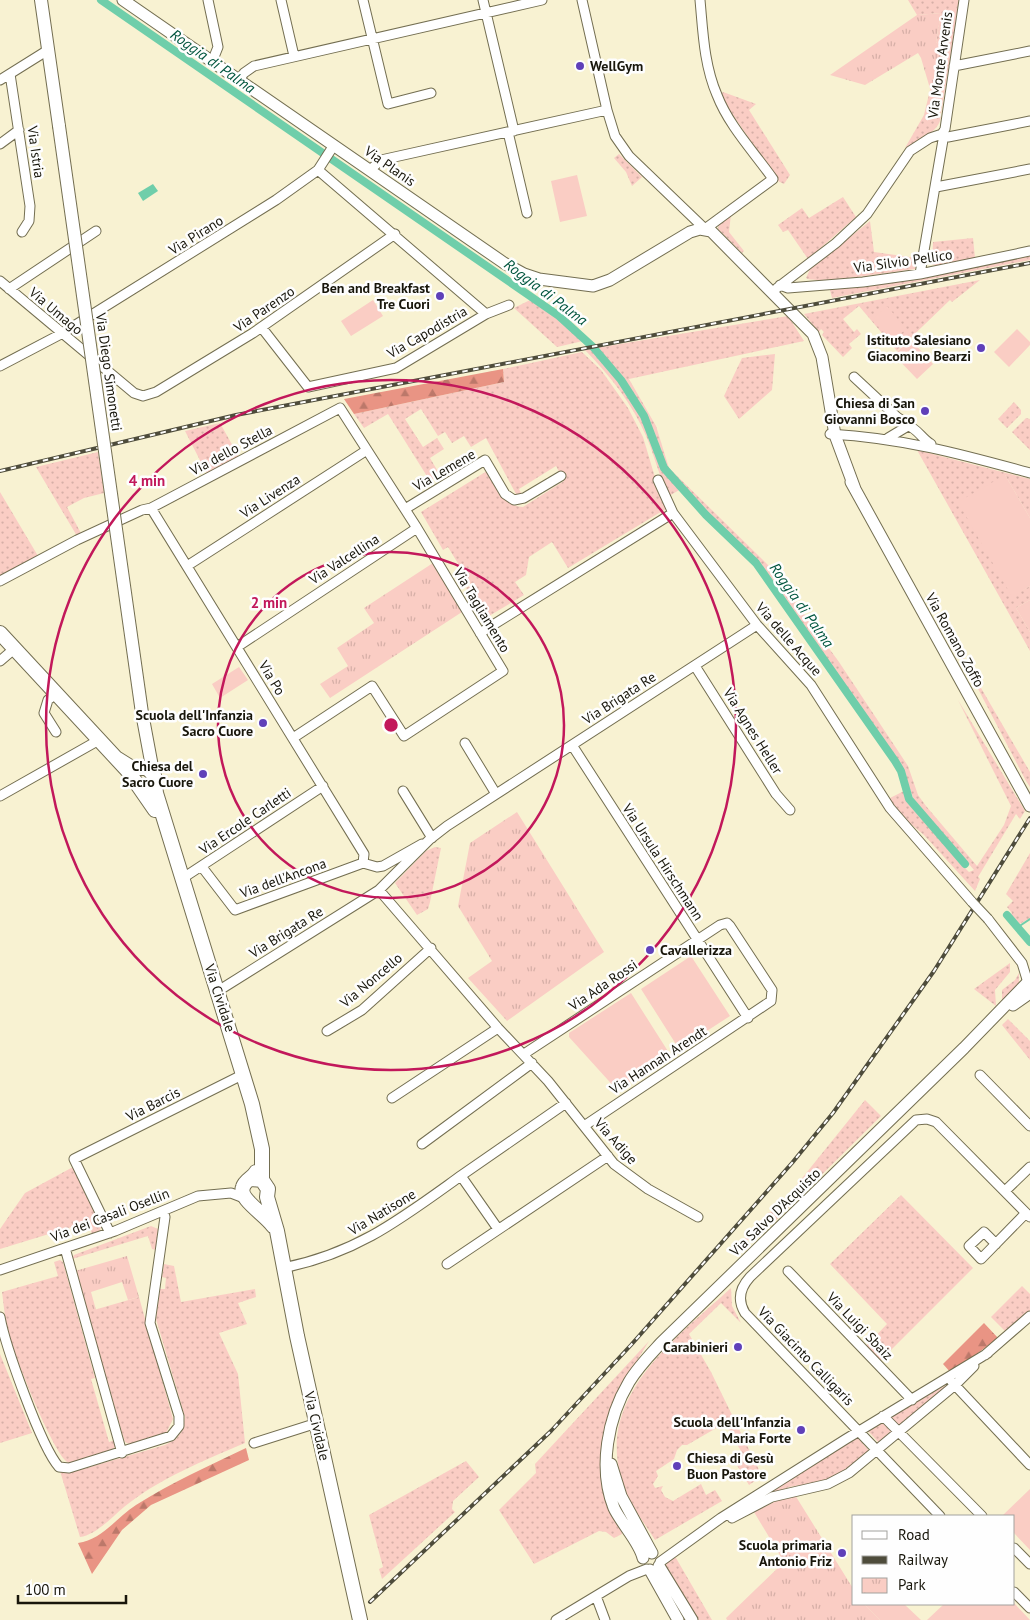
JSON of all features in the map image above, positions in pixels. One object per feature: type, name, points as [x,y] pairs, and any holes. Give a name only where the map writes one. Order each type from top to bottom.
[{"type":"main road","name":"Via Diego Simonetti","points":[[41,0],[147,749],[143,777]]},
{"type":"main road","points":[[0,633],[116,758],[143,777]]},
{"type":"main road","name":"Via Cividale","points":[[143,777],[172,839],[244,1074],[256,1122],[262,1157],[259,1168],[247,1190]]},
{"type":"main road","name":"Via Cividale","points":[[247,1190],[262,1202],[267,1197],[276,1231],[360,1620]]},
{"type":"main road","name":"Via Cividale","points":[[247,1190],[276,1231]]},
{"type":"street","name":"Via Planis","points":[[123,0],[333,147],[370,170],[504,263],[524,274],[539,279],[584,286],[599,284],[692,236],[704,232]]},
{"type":"street","points":[[208,0],[218,47],[212,62]]},
{"type":"street","points":[[281,0],[294,56]]},
{"type":"street","points":[[363,0],[388,104],[431,93]]},
{"type":"street","points":[[483,0],[527,213]]},
{"type":"street","points":[[239,80],[248,69],[254,66],[542,0]]},
{"type":"street","points":[[582,0],[607,110],[615,136],[629,156],[704,232],[774,290],[836,244],[867,214],[910,151],[930,138],[942,134],[948,137],[1030,121]]},
{"type":"street","points":[[700,0],[706,58],[712,82],[725,111],[773,179],[704,232]]},
{"type":"street","name":"Via Monte Arvenis","points":[[920,274],[936,187],[943,140],[942,134],[945,129],[964,0]]},
{"type":"street","points":[[0,80],[48,50]]},
{"type":"street","points":[[954,66],[1030,51]]},
{"type":"street","name":"Via Istria","points":[[10,74],[30,206],[29,221],[22,232]]},
{"type":"street","points":[[370,170],[381,160],[607,110]]},
{"type":"street","points":[[0,144],[19,130]]},
{"type":"street","name":"Via Pirano","points":[[0,366],[61,334],[276,200],[320,167],[333,147]]},
{"type":"street","name":"Via Capodistria","points":[[320,167],[486,314]]},
{"type":"street","points":[[936,187],[1030,169]]},
{"type":"street","points":[[9,288],[96,231]]},
{"type":"street","name":"Via Parenzo","points":[[143,396],[164,388],[262,328],[395,234]]},
{"type":"street","name":"Via Silvio Pellico","points":[[774,290],[863,282],[920,274],[1030,251]]},
{"type":"street","points":[[796,273],[805,286]]},
{"type":"street","name":"Via Umago","points":[[0,281],[61,334],[134,393],[143,396]]},
{"type":"street","name":"Via Romano Zoffo","points":[[774,290],[808,336],[815,352],[833,434],[855,489],[1029,805]]},
{"type":"street","name":"Via Romano Zoffo","points":[[774,290],[814,334],[822,356],[833,434]]},
{"type":"street","name":"Via Capodistria","points":[[262,328],[308,387],[396,368],[486,314],[509,305]]},
{"type":"street","points":[[854,377],[913,430],[928,442],[943,449]]},
{"type":"street","name":"Via Tagliamento","points":[[293,738],[372,686],[404,736],[503,671],[417,528],[340,408]]},
{"type":"street","name":"Via dello Stella","points":[[0,581],[77,540],[142,510],[151,508],[340,408]]},
{"type":"street","points":[[897,417],[904,437]]},
{"type":"street","points":[[833,434],[888,439],[916,437],[913,430]]},
{"type":"street","points":[[904,437],[913,430]]},
{"type":"street","points":[[904,437],[1030,473]]},
{"type":"street","name":"Via Livenza","points":[[187,566],[368,450]]},
{"type":"street","name":"Via Lemene","points":[[405,509],[485,460],[505,494],[514,500],[524,498],[561,476]]},
{"type":"street","name":"Via delle Acque","points":[[658,480],[674,513],[757,625],[811,685],[890,808],[988,919],[1026,966],[1029,986]]},
{"type":"street","name":"Via Po","points":[[151,508],[364,854],[363,863]]},
{"type":"street","points":[[480,633],[674,513]]},
{"type":"street","name":"Via Valcellina","points":[[237,647],[417,528]]},
{"type":"street","name":"Via Brigata Re","points":[[383,866],[408,856],[496,794],[757,625]]},
{"type":"street","points":[[0,661],[14,649]]},
{"type":"street","name":"Via Agnes Heller","points":[[695,666],[780,799],[790,810]]},
{"type":"street","points":[[56,694],[48,700],[44,713],[56,732]]},
{"type":"street","points":[[0,796],[78,752],[97,737]]},
{"type":"street","points":[[466,743],[496,794]]},
{"type":"street","name":"Via Ursula Hirschmann","points":[[572,745],[748,1018]]},
{"type":"street","name":"Via Ercole Carletti","points":[[183,878],[322,786]]},
{"type":"street","points":[[402,791],[431,839]]},
{"type":"street","name":"Via Brigata Re","points":[[218,991],[379,890],[392,879],[408,856]]},
{"type":"street","points":[[363,863],[377,867],[383,866],[392,879]]},
{"type":"street","name":"Via dell'Ancona","points":[[202,867],[235,910],[363,863]]},
{"type":"street","name":"Via Adige","points":[[379,890],[431,948],[498,1028],[532,1063],[608,1156],[632,1179],[698,1216]]},
{"type":"street","name":"Via Ada Rossi","points":[[524,1054],[697,940],[727,923],[773,992],[772,999],[768,1004],[748,1018]]},
{"type":"street","name":"Via Noncello","points":[[327,1031],[362,1010],[431,948]]},
{"type":"street","name":"Via Salvo D'Acquisto","points":[[651,1562],[620,1519],[610,1495],[606,1467],[611,1426],[620,1398],[638,1369],[661,1343],[1029,986]]},
{"type":"street","name":"Via Hannah Arendt","points":[[584,1126],[748,1018]]},
{"type":"street","points":[[392,1098],[498,1028]]},
{"type":"street","points":[[422,1144],[532,1063]]},
{"type":"street","name":"Via Barcis","points":[[110,1233],[74,1160],[244,1074]]},
{"type":"street","points":[[980,1075],[1030,1126]]},
{"type":"street","name":"Via Natisone","points":[[284,1268],[324,1258],[368,1240],[401,1219],[566,1103]]},
{"type":"street","name":"Via Giacinto Calligaris","points":[[939,1515],[745,1313],[740,1298],[742,1288],[750,1277],[908,1125],[923,1119],[936,1122],[1005,1192]]},
{"type":"street","points":[[448,1264],[608,1156]]},
{"type":"street","points":[[996,1244],[1028,1215],[1005,1192],[1030,1167]]},
{"type":"street","points":[[461,1176],[498,1229]]},
{"type":"street","name":"Via dei Casali Osellin","points":[[0,1270],[110,1233],[198,1196],[247,1190]]},
{"type":"street","points":[[0,1317],[5,1338],[44,1442],[55,1462],[61,1468],[69,1468],[167,1439],[175,1433],[180,1422],[150,1323],[165,1217],[163,1211]]},
{"type":"street","points":[[65,1248],[122,1453]]},
{"type":"street","name":"Via Luigi Sbaiz","points":[[788,1271],[912,1400]]},
{"type":"street","points":[[713,1526],[772,1497],[834,1482],[849,1473],[955,1385],[988,1352],[1030,1316]]},
{"type":"street","points":[[556,1620],[713,1526],[859,1431],[988,1352]]},
{"type":"street","points":[[948,1378],[1030,1465]]},
{"type":"street","points":[[883,1416],[978,1513]]},
{"type":"street","points":[[254,1443],[317,1423]]},
{"type":"street","points":[[1015,1549],[1030,1564]]},
{"type":"street","points":[[651,1562],[678,1620]]},
{"type":"street","points":[[651,1562],[692,1620]]},
{"type":"street","points":[[1015,1593],[1030,1608]]},
{"type":"street","points":[[596,1596],[605,1620]]},
{"type":"green space","points":[[908,0],[959,0],[951,53],[936,42],[941,13],[917,15]]},
{"type":"green space","points":[[941,13],[936,42],[951,53],[941,114],[934,102],[918,53],[865,85],[830,75],[917,15]]},
{"type":"green space","points":[[930,90],[940,113],[938,125],[934,130],[905,148],[924,115]]},
{"type":"green space","points":[[723,92],[756,104],[749,110],[790,175],[784,184],[778,181],[722,99],[721,94]]},
{"type":"green space","points":[[619,154],[642,177],[632,186],[626,172],[614,158]]},
{"type":"green space","points":[[577,175],[587,216],[560,222],[551,181]]},
{"type":"green space","points":[[843,197],[856,217],[808,259],[788,230],[783,232],[778,225],[802,208],[809,218]]},
{"type":"green space","points":[[731,214],[729,232],[744,251],[742,253],[718,229],[719,223]]},
{"type":"green space","points":[[870,221],[874,252],[917,258],[915,269],[840,279],[813,280],[806,278],[810,269]]},
{"type":"green space","points":[[973,238],[975,258],[937,266],[932,264],[933,242]]},
{"type":"green space","points":[[1030,254],[1030,260],[832,298],[829,286]]},
{"type":"green space","points":[[980,280],[952,302],[950,300],[897,351],[859,306],[843,319],[854,332],[857,329],[861,334],[849,344],[852,348],[843,357],[822,335],[824,332],[821,329],[819,332],[804,314]]},
{"type":"green space","points":[[373,300],[383,316],[351,336],[341,321]]},
{"type":"green space","points":[[530,300],[557,318],[583,341],[557,347],[514,308]]},
{"type":"green space","points":[[887,306],[906,329],[893,340],[874,318]]},
{"type":"green space","points":[[788,316],[804,341],[629,379],[656,426],[669,468],[768,565],[839,662],[908,766],[918,795],[977,866],[1004,825],[1011,806],[958,700],[1025,811],[1020,819],[1016,814],[978,877],[980,879],[975,891],[888,799],[904,791],[907,801],[962,865],[969,872],[974,870],[914,800],[899,761],[759,564],[666,468],[646,415],[627,385],[596,348]]},
{"type":"green space","points":[[1017,329],[1030,342],[1030,345],[1009,367],[994,352]]},
{"type":"green space","points":[[910,339],[933,364],[917,379],[894,355]]},
{"type":"green space","points":[[590,349],[618,379],[630,397],[645,425],[662,469],[681,489],[669,496],[662,482],[650,445],[635,413],[604,370],[585,350]]},
{"type":"green space","points":[[582,352],[601,370],[628,408],[643,437],[654,474],[669,507],[568,568],[552,542],[529,557],[526,575],[515,582],[524,595],[484,619],[466,588],[471,585],[448,547],[443,550],[421,512],[487,471],[505,499],[516,506],[523,507],[564,481],[556,466],[519,489],[522,495],[516,494],[486,438],[471,447],[464,436],[452,443],[445,432],[438,436],[421,409],[405,419],[423,447],[437,438],[444,449],[430,458],[440,475],[430,481],[388,414],[364,428],[354,414],[504,382],[503,369]]},
{"type":"green space","points":[[775,354],[772,390],[739,419],[724,396],[742,358]]},
{"type":"green space","points":[[503,369],[504,382],[354,414],[344,399]]},
{"type":"green space","points":[[1014,402],[1021,410],[1021,414],[1007,428],[998,419]]},
{"type":"green space","points":[[1026,418],[1030,419],[1030,450],[1012,432]]},
{"type":"green space","points":[[220,423],[239,457],[207,474],[185,431]]},
{"type":"green space","points":[[917,450],[1030,479],[1030,518],[1005,475],[1012,596],[1030,586],[1030,600],[1016,608],[1030,632],[1030,651]]},
{"type":"green space","points":[[98,452],[104,493],[84,498],[67,507],[82,535],[77,536],[36,467]]},
{"type":"green space","points":[[1005,475],[1030,518],[1030,586],[1012,597],[958,502]]},
{"type":"green space","points":[[0,492],[38,556],[0,577]]},
{"type":"green space","points":[[433,563],[462,612],[330,698],[320,684],[348,666],[337,648],[374,623],[364,608]]},
{"type":"green space","points":[[1030,600],[1030,632],[1016,608]]},
{"type":"green space","points":[[949,633],[1030,772],[1030,787],[1026,781]]},
{"type":"green space","points":[[239,667],[248,680],[220,698],[212,684]]},
{"type":"green space","points":[[517,812],[604,952],[507,1021],[468,978],[492,961],[458,906],[470,843]]},
{"type":"green space","points":[[435,847],[441,848],[430,902],[428,909],[417,915],[395,883],[426,851]]},
{"type":"green space","points":[[1030,853],[1030,918],[1018,925],[1010,915],[1012,913],[1007,907],[1013,901],[1006,894]]},
{"type":"green space","points":[[691,956],[730,1016],[679,1049],[641,989]]},
{"type":"green space","points":[[1010,963],[1010,972],[995,990],[996,1006],[974,989]]},
{"type":"green space","points":[[1019,973],[1019,984],[1002,1002],[1002,990],[1015,980]]},
{"type":"green space","points":[[631,993],[671,1056],[617,1090],[569,1037],[569,1033]]},
{"type":"green space","points":[[1008,1019],[1030,1041],[1030,1060],[1002,1025]]},
{"type":"green space","points":[[865,1100],[881,1116],[774,1222],[765,1225],[747,1241],[742,1242],[768,1213],[778,1208]]},
{"type":"green space","points":[[73,1167],[101,1225],[100,1231],[92,1234],[88,1222],[0,1249],[0,1229],[25,1193]]},
{"type":"green space","points":[[901,1195],[973,1268],[879,1362],[865,1347],[887,1324],[830,1264]]},
{"type":"green space","points":[[151,1226],[158,1229],[156,1250],[152,1249],[148,1236],[72,1259],[74,1255]]},
{"type":"green space","points":[[127,1256],[139,1297],[128,1300],[122,1282],[91,1292],[96,1310],[87,1312],[75,1271]]},
{"type":"green space","points":[[60,1260],[63,1262],[95,1378],[91,1379],[109,1442],[115,1440],[116,1446],[111,1451],[69,1463],[54,1444],[45,1426],[12,1346],[2,1292],[58,1276],[54,1262]]},
{"type":"green space","points":[[164,1264],[174,1266],[181,1302],[255,1289],[256,1297],[238,1303],[247,1324],[219,1333],[238,1374],[245,1443],[152,1487],[98,1529],[86,1536],[80,1537],[60,1471],[73,1472],[165,1445],[176,1439],[182,1431],[185,1417],[156,1319],[160,1289],[165,1289],[166,1278],[162,1277]]},
{"type":"green space","points":[[1022,1286],[1030,1294],[1030,1310],[1005,1331],[991,1317]]},
{"type":"green space","points":[[731,1288],[732,1306],[741,1323],[721,1303],[689,1334],[711,1372],[762,1476],[749,1485],[732,1457],[741,1451],[725,1423],[687,1445],[682,1445],[677,1450],[674,1459],[656,1471],[658,1476],[653,1484],[655,1488],[663,1486],[661,1490],[665,1497],[673,1501],[701,1484],[706,1495],[715,1490],[722,1501],[655,1540],[635,1510],[625,1489],[617,1457],[619,1427],[628,1400],[644,1375],[663,1351]]},
{"type":"green space","points":[[139,1297],[173,1419],[166,1433],[129,1444],[125,1442],[123,1436],[87,1312]]},
{"type":"green space","points":[[984,1323],[998,1338],[951,1373],[943,1364]]},
{"type":"green space","points":[[649,1341],[619,1390],[604,1442],[622,1534],[614,1538],[606,1532],[599,1531],[534,1564],[499,1510],[536,1473],[535,1464]]},
{"type":"green space","points":[[0,1354],[32,1433],[0,1443]]},
{"type":"green space","points":[[948,1384],[951,1386],[899,1428],[889,1418]]},
{"type":"green space","points":[[884,1422],[893,1432],[880,1444],[868,1431]]},
{"type":"green space","points":[[857,1437],[871,1453],[849,1470],[828,1481],[789,1487],[757,1501],[756,1499]]},
{"type":"green space","points":[[246,1448],[249,1460],[151,1505],[122,1530],[92,1574],[78,1543],[87,1541],[102,1533],[129,1510],[163,1489]]},
{"type":"green space","points":[[466,1461],[479,1477],[453,1501],[452,1509],[455,1512],[382,1579],[379,1569],[383,1567],[369,1515]]},
{"type":"green space","points":[[1030,1489],[1030,1550],[1015,1534],[1015,1515],[1003,1515]]},
{"type":"green space","points":[[795,1495],[852,1587],[852,1605],[865,1605],[880,1620],[727,1620],[726,1618],[784,1562],[754,1512],[782,1498]]},
{"type":"green space","points":[[674,1557],[712,1620],[697,1620],[665,1568],[668,1560]]},
{"type":"green space","points":[[1015,1604],[1030,1620],[927,1620],[943,1605]]},
{"type":"green space","points":[[865,1605],[905,1605],[921,1620],[880,1620]]},
{"type":"shaded area","points":[[153,184],[158,191],[143,201],[138,193]]},
{"type":"waterway","name":"Roggia di Palma","points":[[101,0],[559,316],[593,347],[621,380],[644,416],[664,468],[706,515],[756,563],[895,761],[901,771],[909,799],[965,864]]},
{"type":"waterway","name":"Roggia di Palma","points":[[1007,915],[1030,942]]},
{"type":"waterway","points":[[1018,927],[1030,919]]},
{"type":"railway","points":[[0,471],[236,415],[1030,263]]},
{"type":"railway","points":[[370,1602],[551,1431],[631,1345],[792,1163],[833,1113],[934,971],[1030,818]]},
{"type":"place","name":"WellGym","points":[[580,66]]},
{"type":"place","name":"Ben and Breakfast Tre Cuori","points":[[440,296]]},
{"type":"place","name":"Istituto Salesiano Giacomino Bearzi","points":[[981,348]]},
{"type":"place","name":"Chiesa di San Giovanni Bosco","points":[[925,411]]},
{"type":"place","name":"Scuola dell'Infanzia Sacro Cuore","points":[[263,723]]},
{"type":"place","name":"Chiesa del Sacro Cuore","points":[[203,774]]},
{"type":"place","name":"Cavallerizza","points":[[650,950]]},
{"type":"place","name":"Carabinieri","points":[[738,1347]]},
{"type":"place","name":"Scuola dell'Infanzia Maria Forte","points":[[801,1430]]},
{"type":"place","name":"Chiesa di Gesù Buon Pastore","points":[[677,1466]]},
{"type":"place","name":"Scuola primaria Antonio Friz","points":[[842,1553]]}]
